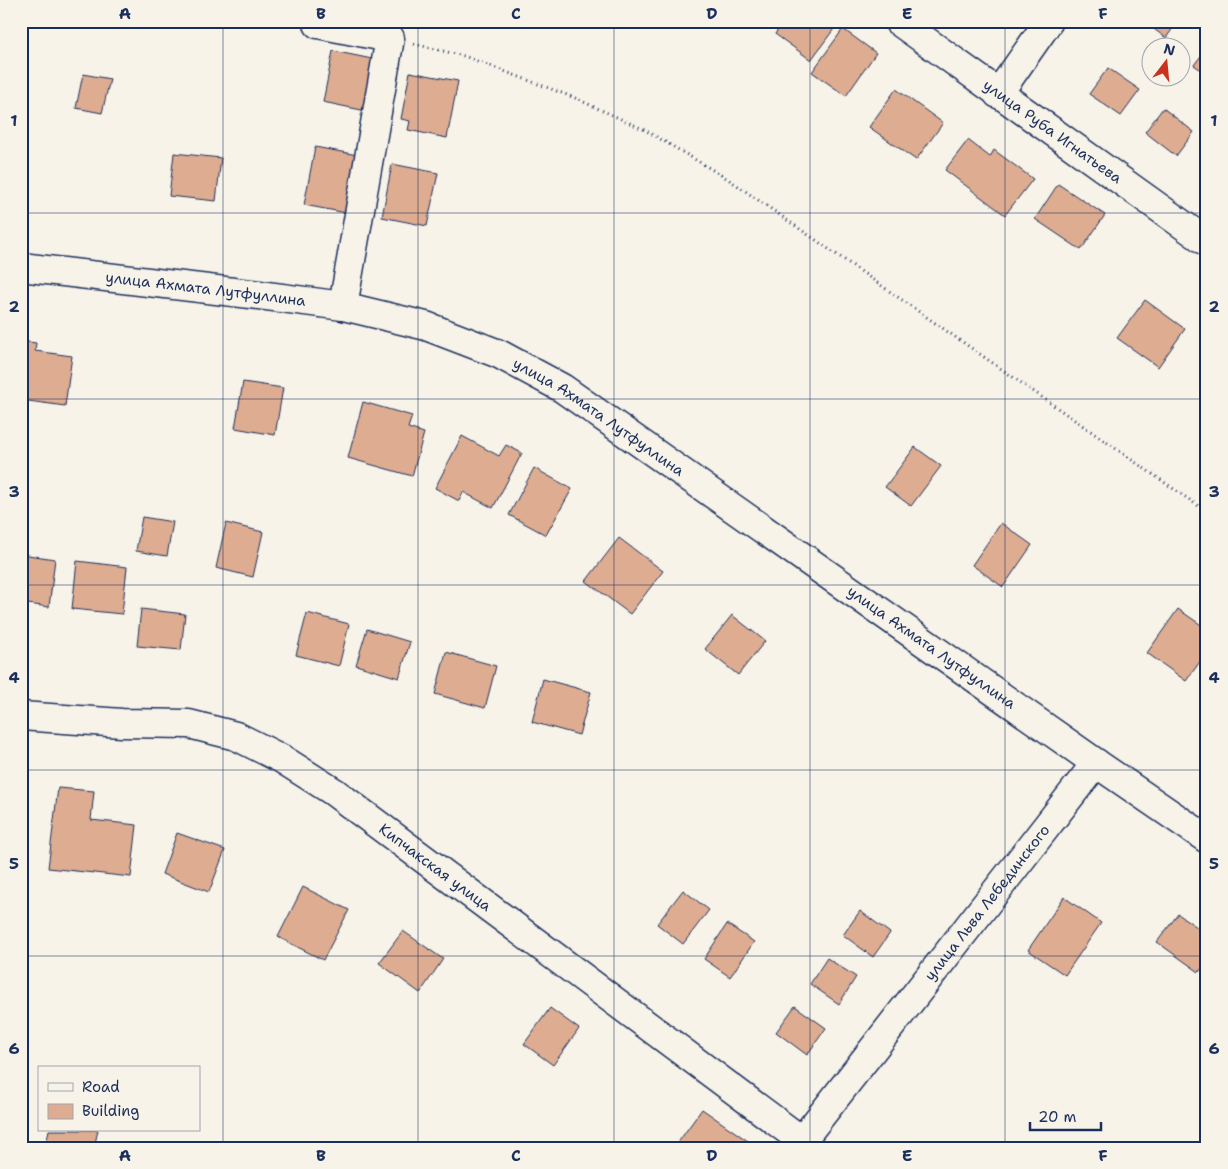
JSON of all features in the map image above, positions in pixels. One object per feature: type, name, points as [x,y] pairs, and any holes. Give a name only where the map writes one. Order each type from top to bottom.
[{"type":"street","name":"улица Руба Игнатьева","points":[[898,21],[1207,242]]},
{"type":"street","points":[[998,94],[1049,21]]},
{"type":"street","points":[[318,24],[390,38],[343,306]]},
{"type":"street","name":"улица Ахмата Лутфуллина","points":[[21,267],[259,294],[343,306],[435,329],[498,354],[562,388],[1096,763]]},
{"type":"street","name":"Кипчакская улица","points":[[21,716],[122,723],[189,724],[236,736],[282,759],[334,792],[798,1144]]},
{"type":"street","points":[[1096,763],[1207,839]]},
{"type":"street","name":"улица Льва Лебединского","points":[[798,1144],[1096,763]]},
{"type":"path","points":[[390,38],[464,56],[575,98],[645,130],[728,179],[1207,512]]},
{"type":"building","points":[[784,21],[839,22],[811,60],[775,34]]},
{"type":"building","points":[[1143,21],[1178,21],[1166,38]]},
{"type":"building","points":[[843,29],[876,53],[846,96],[812,72]]},
{"type":"building","points":[[1207,48],[1207,74],[1194,65]]},
{"type":"building","points":[[333,51],[382,61],[371,112],[323,102]]},
{"type":"building","points":[[1108,68],[1140,90],[1121,116],[1089,94]]},
{"type":"building","points":[[410,72],[458,81],[447,138],[408,130],[410,121],[401,119]]},
{"type":"building","points":[[83,74],[110,79],[102,113],[76,108]]},
{"type":"building","points":[[896,89],[943,123],[916,160],[869,127]]},
{"type":"building","points":[[1163,108],[1194,132],[1176,156],[1145,132]]},
{"type":"building","points":[[968,140],[990,157],[994,150],[1033,179],[1005,215],[945,170]]},
{"type":"building","points":[[315,147],[363,156],[352,214],[304,205]]},
{"type":"building","points":[[174,153],[221,158],[216,201],[169,196]]},
{"type":"building","points":[[392,164],[438,173],[427,226],[382,217]]},
{"type":"building","points":[[1058,184],[1105,215],[1081,250],[1035,219]]},
{"type":"building","points":[[1145,300],[1185,329],[1158,367],[1117,338]]},
{"type":"building","points":[[21,341],[36,343],[35,351],[72,356],[65,406],[21,400]]},
{"type":"building","points":[[243,382],[283,388],[275,435],[235,428]]},
{"type":"building","points":[[363,402],[412,416],[408,428],[424,433],[412,476],[348,458]]},
{"type":"building","points":[[462,436],[499,456],[506,445],[522,453],[493,508],[463,492],[459,501],[435,488]]},
{"type":"building","points":[[915,447],[941,466],[911,506],[885,487]]},
{"type":"building","points":[[534,468],[572,489],[546,535],[509,515]]},
{"type":"building","points":[[142,517],[173,522],[167,556],[136,551]]},
{"type":"building","points":[[226,523],[263,532],[253,577],[216,568]]},
{"type":"building","points":[[1001,523],[1032,545],[1003,587],[972,565]]},
{"type":"building","points":[[619,538],[663,571],[630,614],[586,581]]},
{"type":"building","points":[[21,554],[55,559],[49,607],[21,603]]},
{"type":"building","points":[[77,561],[127,567],[122,614],[72,609]]},
{"type":"building","points":[[141,609],[185,614],[181,650],[137,646]]},
{"type":"building","points":[[1178,609],[1207,629],[1207,652],[1186,681],[1147,653]]},
{"type":"building","points":[[307,613],[349,624],[339,666],[296,655]]},
{"type":"building","points":[[732,615],[765,641],[738,675],[705,649]]},
{"type":"building","points":[[367,629],[410,642],[399,678],[356,665]]},
{"type":"building","points":[[446,652],[496,666],[485,708],[435,694]]},
{"type":"building","points":[[543,679],[591,692],[579,735],[532,722]]},
{"type":"building","points":[[58,788],[94,791],[91,820],[137,825],[131,877],[48,868]]},
{"type":"building","points":[[177,833],[225,850],[209,892],[162,874]]},
{"type":"building","points":[[303,887],[349,910],[323,960],[278,937]]},
{"type":"building","points":[[683,890],[709,910],[683,944],[657,924]]},
{"type":"building","points":[[1064,897],[1101,923],[1065,975],[1028,950]]},
{"type":"building","points":[[860,911],[890,933],[873,957],[843,935]]},
{"type":"building","points":[[1178,914],[1207,934],[1207,961],[1199,972],[1157,942]]},
{"type":"building","points":[[727,924],[754,942],[730,977],[704,959]]},
{"type":"building","points":[[403,931],[443,959],[420,993],[379,963]]},
{"type":"building","points":[[827,958],[856,977],[839,1004],[810,984]]},
{"type":"building","points":[[795,1006],[826,1028],[807,1055],[776,1032]]},
{"type":"building","points":[[550,1008],[579,1029],[553,1065],[524,1044]]},
{"type":"building","points":[[702,1109],[758,1148],[674,1148]]},
{"type":"building","points":[[49,1132],[98,1132],[94,1148],[45,1148]]}]
